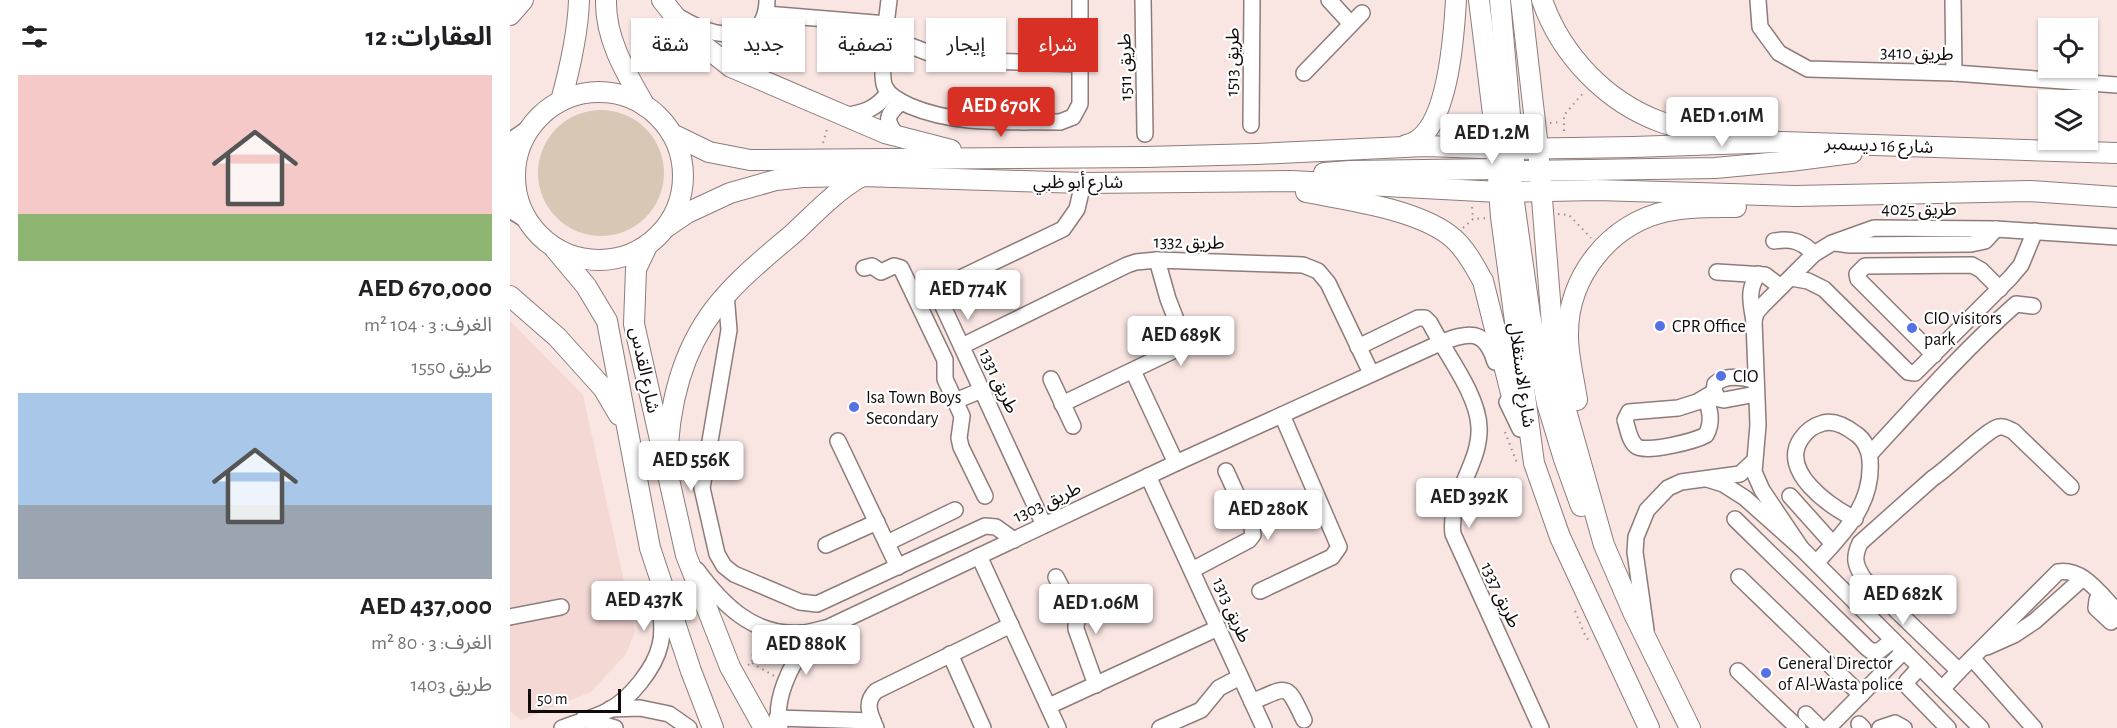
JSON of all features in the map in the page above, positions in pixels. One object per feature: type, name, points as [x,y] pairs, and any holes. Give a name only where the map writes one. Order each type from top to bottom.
[{"type":"main road","points":[[510,15],[523,0]]},
{"type":"main road","points":[[561,101],[579,18],[579,0]]},
{"type":"main road","points":[[606,0],[606,14],[619,62],[645,106]]},
{"type":"main road","points":[[1390,147],[1413,143],[1421,139],[1437,115],[1450,59],[1456,0]]},
{"type":"main road","name":"شارع الاستقلال","points":[[1479,0],[1494,122],[1507,169],[1534,463],[1560,537],[1649,728]]},
{"type":"main road","points":[[1500,0],[1507,169],[1530,315],[1547,403],[1564,459],[1586,519],[1604,545]]},
{"type":"main road","name":"شارع الاستقلال","points":[[1521,0],[1538,148],[1553,338],[1565,407],[1604,545],[1690,728]]},
{"type":"main road","points":[[1542,0],[1560,40],[1581,68],[1607,91],[1634,109],[1662,122],[1782,142]]},
{"type":"main road","points":[[666,6],[689,34],[708,51],[748,76],[898,137],[980,157]]},
{"type":"main road","points":[[604,92],[626,96],[645,106],[660,118],[672,134],[680,152],[683,171],[682,190],[677,209],[668,226],[647,246],[629,255],[610,260],[590,260],[553,247],[529,222],[518,199],[515,174],[519,149],[531,127],[544,112],[561,101],[582,94],[604,92]]},
{"type":"main road","name":"شارع أبو ظبي","points":[[672,134],[710,152],[750,159],[1234,155],[1425,146],[1507,169]]},
{"type":"main road","name":"شارع 16 ديسمبر","points":[[1538,148],[1782,142],[2117,153]]},
{"type":"main road","points":[[1507,169],[1539,171],[1715,168],[1790,161],[1908,145]]},
{"type":"main road","points":[[1507,169],[1538,148]]},
{"type":"main road","points":[[1507,169],[1541,191],[1597,190],[1796,196],[2030,191],[2117,197]]},
{"type":"main road","name":"شارع أبو ظبي","points":[[668,226],[708,202],[752,185],[803,177],[862,176],[1083,183],[1291,181],[1507,169]]},
{"type":"main road","points":[[670,480],[669,424],[678,381],[689,350],[706,321],[726,294],[840,191],[862,176]]},
{"type":"main road","points":[[1236,180],[1373,206],[1429,224],[1454,239],[1483,281],[1520,429],[1525,446],[1534,463]]},
{"type":"main road","points":[[1589,492],[1568,338],[1575,293],[1583,273],[1602,248],[1636,221],[1667,211],[1744,206],[1796,196]]},
{"type":"main road","name":"شارع القدس","points":[[647,246],[636,269],[634,324],[686,555],[734,675],[773,724]]},
{"type":"main road","name":"شارع القدس","points":[[553,247],[586,286],[607,321],[650,548],[713,728]]},
{"type":"main road","points":[[510,296],[557,337],[603,388],[626,427]]},
{"type":"street","points":[[887,18],[889,0]]},
{"type":"street","points":[[1080,0],[1080,18]]},
{"type":"street","name":"طريق 1511","points":[[1143,0],[1145,134]]},
{"type":"street","name":"طريق 1513","points":[[1251,125],[1252,0]]},
{"type":"street","points":[[1304,73],[1356,19],[1329,0]]},
{"type":"street","name":"طريق 3410","points":[[1758,0],[1760,27],[1779,53],[1808,69],[1954,73],[2117,85]]},
{"type":"street","points":[[1953,0],[1954,73]]},
{"type":"street","points":[[666,6],[701,30],[722,34]]},
{"type":"street","points":[[766,7],[823,18]]},
{"type":"street","points":[[914,44],[936,55],[956,60],[1018,62]]},
{"type":"street","points":[[747,72],[748,76]]},
{"type":"street","points":[[883,72],[883,79],[888,93],[901,102],[937,115],[970,121],[1067,120],[1073,117],[1080,104],[1080,72]]},
{"type":"street","points":[[843,116],[872,110],[888,93]]},
{"type":"street","points":[[898,137],[888,119],[891,111],[901,102]]},
{"type":"street","points":[[510,141],[531,127]]},
{"type":"street","name":"طريق 1331","points":[[1044,525],[942,304],[944,289],[952,282],[1064,229],[1077,209],[1083,183]]},
{"type":"street","points":[[510,210],[529,222]]},
{"type":"street","name":"طريق 4025","points":[[1754,321],[1756,313],[1810,258],[1832,243],[1874,228],[1996,229],[2117,237]]},
{"type":"street","points":[[1717,272],[1755,278],[1782,286],[1808,281],[1824,290],[1908,372],[1918,372],[2021,265],[2035,231]]},
{"type":"street","points":[[1157,260],[1168,299],[1182,335],[1182,344]]},
{"type":"street","name":"طريق 1332","points":[[962,346],[1136,262],[1157,260],[1303,265],[1323,276],[1328,283],[1371,373]]},
{"type":"street","points":[[864,268],[872,266],[881,272],[894,266],[901,268],[945,360],[945,379],[962,420],[959,438],[961,447],[985,496]]},
{"type":"street","points":[[1934,355],[1858,279],[1857,274],[1860,269],[1865,266],[1972,266],[1981,270],[2000,289]]},
{"type":"street","points":[[1755,278],[1750,293],[1754,321],[1758,425],[1754,461],[1757,481],[1801,548]]},
{"type":"street","points":[[726,294],[729,330],[702,488],[717,554],[728,570],[800,603],[822,604],[985,526],[996,527],[1014,540]]},
{"type":"street","points":[[1870,454],[1956,362],[2016,304],[2033,306]]},
{"type":"street","name":"طريق 1337","points":[[1358,346],[1421,317],[1430,323],[1466,387],[1476,410],[1479,425],[1476,449],[1453,510],[1452,526],[1455,542],[1541,728]]},
{"type":"street","name":"طريق 1303","points":[[686,555],[713,591],[732,610],[755,625],[778,632],[801,633],[829,627],[1371,373],[1464,335],[1479,336],[1487,342],[1492,351],[1504,396],[1520,429]]},
{"type":"street","points":[[1062,404],[1176,351],[1182,344],[1206,337]]},
{"type":"street","points":[[1133,371],[1176,463]]},
{"type":"street","points":[[1756,388],[1724,400],[1710,395],[1678,408],[1629,412],[1625,420],[1630,438],[1636,446],[1643,450],[1686,442],[1706,435],[1711,427],[1710,395],[1715,384],[1723,379],[1741,377],[1756,388]]},
{"type":"street","points":[[1051,380],[1073,426]]},
{"type":"street","points":[[955,401],[982,390]]},
{"type":"street","points":[[1260,591],[1332,557],[1339,547],[1282,415]]},
{"type":"street","points":[[1816,562],[1855,519],[1866,498],[1871,476],[1870,454],[1860,437],[1844,426],[1825,422],[1807,430],[1796,447],[1796,466],[1804,480],[1838,510],[1855,519]]},
{"type":"street","points":[[1959,671],[1864,579],[1856,567],[1854,556],[1860,543],[1929,482],[1947,470],[1986,434],[1997,427],[2006,427],[2013,431],[2071,487]]},
{"type":"street","points":[[838,441],[898,567]]},
{"type":"street","points":[[1647,639],[1635,552],[1640,523],[1647,510],[1668,488],[1682,482],[1740,474],[1754,461]]},
{"type":"street","points":[[1192,570],[1249,540],[1253,535],[1226,471]]},
{"type":"street","name":"طريق 1313","points":[[1148,476],[1264,728]]},
{"type":"street","points":[[1707,479],[1723,484],[1745,498],[1801,548],[1981,728]]},
{"type":"street","points":[[1790,496],[1833,544]]},
{"type":"street","points":[[886,543],[955,510]]},
{"type":"street","points":[[1734,519],[1871,651],[1880,651],[1899,645]]},
{"type":"street","points":[[826,545],[876,522]]},
{"type":"street","points":[[563,728],[610,709],[647,674],[661,645],[660,605],[650,548]]},
{"type":"street","points":[[979,556],[1059,728]]},
{"type":"street","points":[[1942,689],[2058,572],[2069,570],[2083,578],[2102,594],[2097,600],[2096,608],[2115,611]]},
{"type":"street","points":[[1056,577],[1077,618],[1076,628],[1096,685]]},
{"type":"street","points":[[1739,577],[1861,695]]},
{"type":"street","points":[[1975,654],[2035,621],[2083,578]]},
{"type":"street","points":[[848,591],[851,617]]},
{"type":"street","points":[[1077,618],[1082,613],[1119,596]]},
{"type":"street","points":[[510,617],[561,607]]},
{"type":"street","points":[[773,724],[874,725],[868,707],[876,691],[1011,625]]},
{"type":"street","name":"طريق 1303","points":[[773,724],[784,682],[808,645],[829,627]]},
{"type":"street","points":[[1048,706],[1218,628]]},
{"type":"street","points":[[1828,728],[1861,695],[1899,645]]},
{"type":"street","points":[[950,654],[983,728]]},
{"type":"street","points":[[1975,654],[2034,728]]},
{"type":"street","points":[[1920,667],[1909,678],[1907,686],[1948,728]]},
{"type":"street","points":[[1738,671],[1802,721],[1820,728]]},
{"type":"street","points":[[1160,728],[1201,710],[1219,688],[1240,677]]},
{"type":"street","points":[[1252,702],[1282,689],[1287,690],[1304,720]]},
{"type":"street","points":[[610,709],[640,708],[669,714],[689,728]]},
{"type":"street","points":[[583,720],[615,728]]},
{"type":"street","points":[[1880,728],[1895,723],[1904,728]]},
{"type":"path","points":[[752,663],[755,625]]},
{"type":"path","points":[[734,675],[752,663]]},
{"type":"path","points":[[752,663],[784,682]]},
{"type":"shaded area","points":[[601,110],[625,115],[646,128],[659,149],[664,173],[659,197],[646,218],[625,231],[601,236],[577,231],[556,218],[543,197],[538,173],[543,149],[556,128],[577,115]]},
{"type":"shaded area","points":[[510,321],[583,395],[635,631],[626,654],[591,692],[521,720],[510,711]]},
{"type":"place","name":"CPR Office","points":[[1660,326]]},
{"type":"place","name":"CIO visitors park","points":[[1912,328]]},
{"type":"place","name":"CIO","points":[[1721,376]]},
{"type":"place","name":"Isa Town Boys Secondary","points":[[854,407]]},
{"type":"place","name":"General Director of Al-Wasta police","points":[[1766,673]]}]
